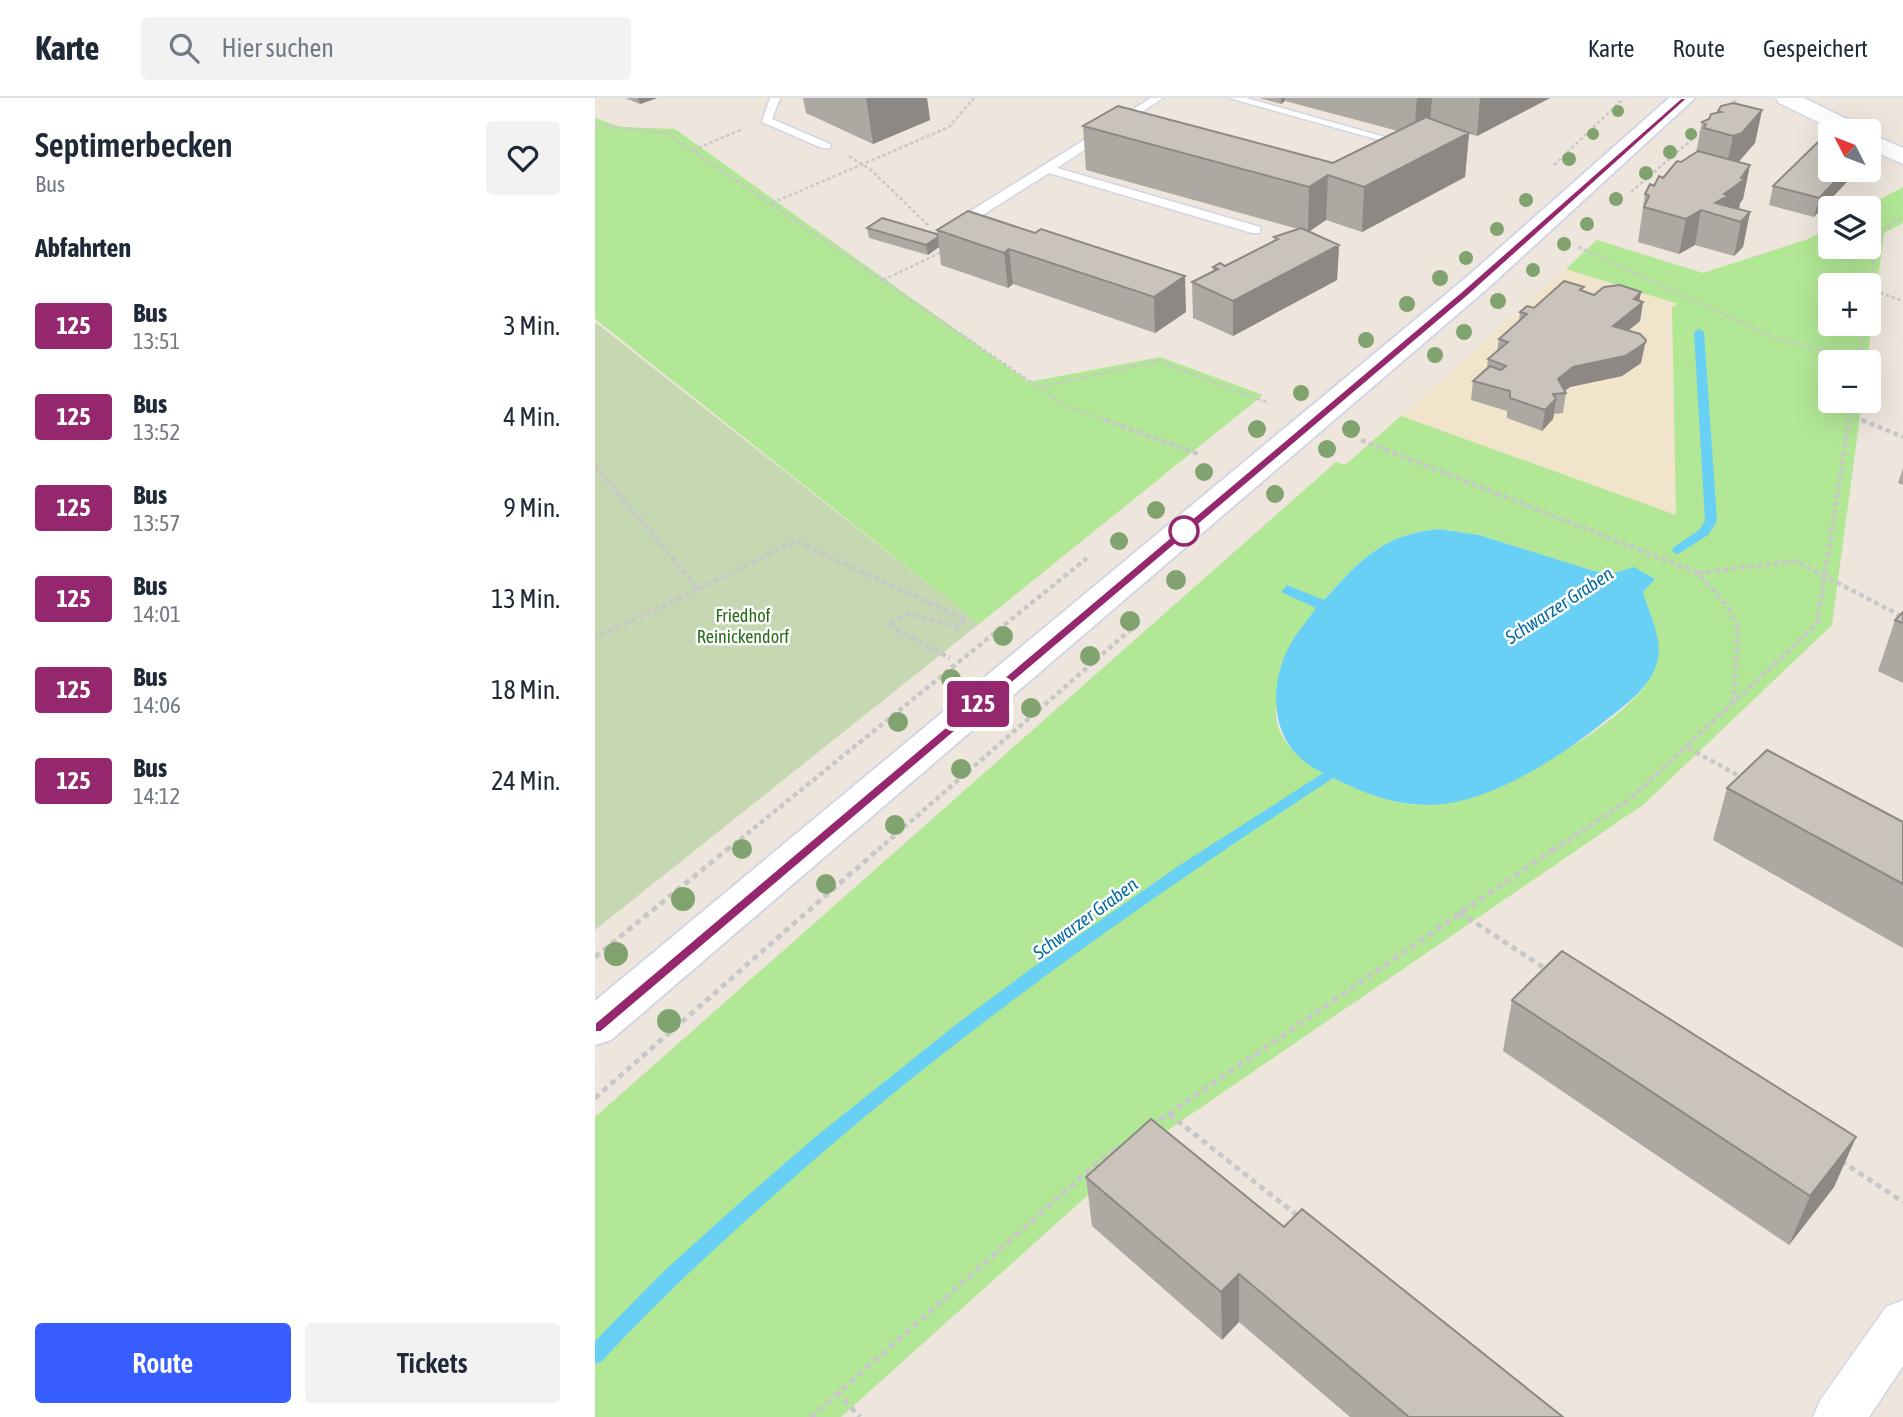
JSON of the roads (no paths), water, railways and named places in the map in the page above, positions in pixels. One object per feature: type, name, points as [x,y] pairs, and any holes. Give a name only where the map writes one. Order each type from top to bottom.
[{"type":"main road","points":[[595,1027],[1478,282],[1698,109]]},
{"type":"street","points":[[1787,98],[1829,119]]},
{"type":"street","points":[[1881,146],[1903,158]]},
{"type":"street","points":[[1848,1414],[1903,1324]]},
{"type":"lane","points":[[775,98],[766,120],[826,146]]},
{"type":"lane","points":[[938,232],[977,215],[1158,98]]},
{"type":"lane","points":[[1234,98],[1387,139]]},
{"type":"lane","points":[[1049,169],[1256,230]]},
{"type":"water","points":[[1439,529],[1479,535],[1594,571],[1614,573],[1634,567],[1655,579],[1643,592],[1655,627],[1659,654],[1648,682],[1633,698],[1550,760],[1514,781],[1475,797],[1428,805],[1374,796],[1303,761],[1288,743],[1281,729],[1276,698],[1277,682],[1287,652],[1316,608],[1281,592],[1287,585],[1324,600],[1374,551],[1402,537]]},
{"type":"waterway","name":"Schwarzer Graben","points":[[1678,550],[1704,532],[1711,521],[1699,332]]},
{"type":"waterway","name":"Schwarzer Graben","points":[[595,1355],[651,1296],[711,1240],[891,1084],[1037,972],[1112,919],[1342,766]]},
{"type":"park label","name":"Friedhof Reinickendorf","points":[[743,625]]}]
